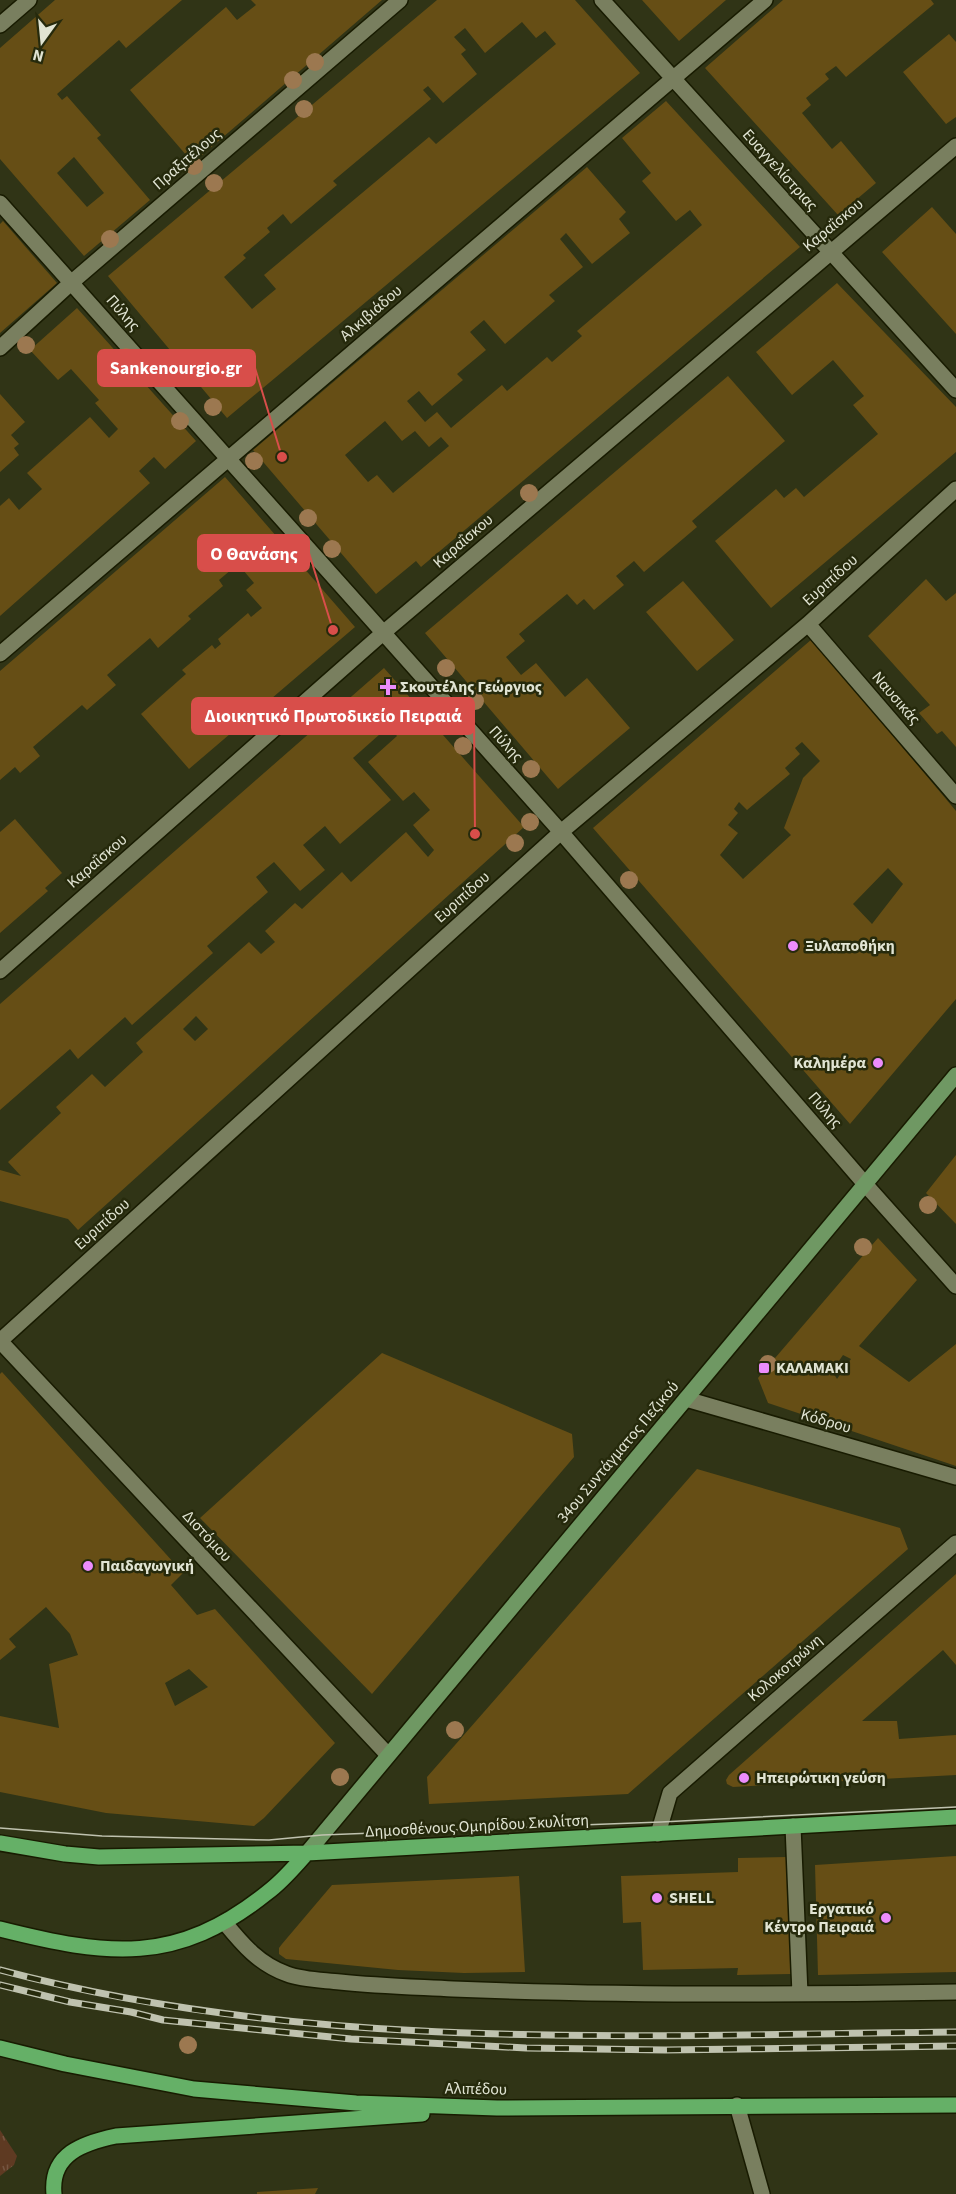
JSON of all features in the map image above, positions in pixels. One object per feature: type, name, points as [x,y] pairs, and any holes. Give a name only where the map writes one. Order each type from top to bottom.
[{"type":"main road","name":"34ου Συντάγματος Πεζικού","points":[[307,1853],[956,1075]]},
{"type":"main road","name":"Δημοσθένους Ομηρίδου Σκυλίτση","points":[[0,1843],[99,1857],[307,1853],[956,1817]]},
{"type":"main road","points":[[0,1929],[82,1947],[138,1950],[163,1946],[202,1935],[225,1923],[270,1891],[307,1853]]},
{"type":"main road","name":"Αλιπέδου","points":[[0,2048],[65,2064],[194,2089],[356,2103],[497,2108],[956,2105]]},
{"type":"main road","points":[[54,2194],[57,2170],[63,2159],[84,2145],[116,2136],[497,2108]]},
{"type":"street","points":[[0,25],[29,0]]},
{"type":"street","name":"Πραξιτέλους","points":[[0,348],[72,282],[400,0]]},
{"type":"street","name":"Ευαγγελίστριας","points":[[602,0],[956,390]]},
{"type":"street","name":"Αλκιβιάδου","points":[[0,654],[765,0]]},
{"type":"street","name":"Καραΐσκου","points":[[0,971],[383,633],[956,146]]},
{"type":"street","name":"Πύλης","points":[[0,203],[561,832],[956,1286]]},
{"type":"street","name":"Ευριπίδου","points":[[0,1341],[561,832],[808,624],[956,489]]},
{"type":"street","name":"Ναυσικάς","points":[[808,624],[956,796]]},
{"type":"street","name":"Διστόμου","points":[[0,1341],[388,1755]]},
{"type":"street","name":"Κόδρου","points":[[686,1398],[956,1477]]},
{"type":"street","name":"Κολοκοτρώνη","points":[[658,1834],[670,1793],[956,1543]]},
{"type":"street","points":[[793,1826],[800,1994]]},
{"type":"street","points":[[225,1923],[253,1956],[268,1966],[288,1975],[314,1980],[532,1992],[800,1994],[956,1992]]},
{"type":"street","points":[[737,2105],[762,2194]]},
{"type":"green space","points":[[0,2130],[17,2156],[14,2165],[0,2176]]},
{"type":"building","points":[[55,0],[182,0],[126,48],[119,40],[57,94],[62,100],[67,96],[101,135],[97,138],[150,200],[84,256],[0,159],[0,48]],"holes":[[[74,157],[104,193],[87,207],[57,173]]]},
{"type":"building","points":[[251,0],[382,0],[193,163],[130,90],[226,7],[237,20],[256,5]]},
{"type":"building","points":[[437,0],[575,0],[640,73],[227,418],[108,276]],"holes":[[[522,22],[536,38],[545,31],[556,44],[436,144],[429,137],[264,275],[276,289],[252,309],[224,277],[246,258],[243,255],[270,232],[267,228],[283,214],[291,224],[337,185],[333,181],[431,99],[423,90],[428,86],[443,103],[477,74],[461,54],[466,50],[454,37],[465,28],[485,53]]]},
{"type":"building","points":[[642,0],[726,0],[679,41]]},
{"type":"building","points":[[783,0],[931,0],[934,4],[846,77],[836,66],[825,74],[829,79],[806,98],[811,105],[802,113],[832,149],[841,141],[876,183],[838,215],[705,68]]},
{"type":"building","points":[[949,34],[956,42],[956,117],[946,124],[903,72]]},
{"type":"building","points":[[666,101],[800,247],[421,567],[416,561],[376,594],[253,450],[587,167],[626,212],[619,219],[630,233],[592,264],[566,233],[560,239],[583,267],[549,295],[555,301],[505,344],[484,320],[470,332],[486,350],[457,374],[463,380],[432,406],[419,391],[407,401],[425,422],[437,412],[451,428],[502,385],[507,391],[547,357],[552,362],[582,336],[577,331],[702,225],[690,210],[676,221],[642,181],[651,173],[622,138]],"holes":[[[385,421],[402,441],[415,431],[429,447],[441,437],[449,446],[393,493],[377,475],[368,482],[345,455]]]},
{"type":"building","points":[[932,207],[956,234],[956,334],[882,252]]},
{"type":"building","points":[[3,221],[57,283],[0,333],[0,224]]},
{"type":"building","points":[[837,283],[956,407],[956,452],[771,608],[715,541],[776,489],[784,498],[796,488],[804,497],[878,434],[853,405],[864,396],[833,360],[792,395],[756,352]]},
{"type":"building","points":[[77,308],[196,441],[165,469],[154,457],[139,471],[150,483],[0,616],[0,506],[9,498],[19,510],[42,489],[27,473],[90,417],[109,438],[118,429],[95,403],[99,400],[71,369],[58,380],[30,350]]},
{"type":"building","points":[[728,376],[785,441],[692,521],[697,527],[644,572],[634,561],[616,576],[624,585],[594,610],[584,599],[577,605],[567,594],[519,634],[525,641],[506,657],[521,675],[536,663],[565,697],[587,678],[630,728],[558,789],[425,633]]},
{"type":"building","points":[[0,394],[25,422],[11,435],[19,444],[14,448],[19,455],[0,472]]},
{"type":"building","points":[[225,477],[355,627],[189,769],[141,714],[186,674],[182,670],[212,645],[215,649],[221,644],[218,639],[248,613],[251,617],[262,608],[246,590],[254,583],[238,564],[219,580],[223,586],[188,616],[191,619],[158,648],[150,638],[107,675],[116,685],[87,710],[82,705],[33,747],[40,756],[20,773],[15,767],[0,780],[0,671]]},
{"type":"building","points":[[926,579],[946,601],[956,593],[956,747],[942,731],[937,734],[919,713],[930,705],[868,636]]},
{"type":"building","points":[[683,581],[734,640],[697,671],[646,612]]},
{"type":"building","points":[[812,639],[956,811],[956,999],[850,1124],[593,828]],"holes":[[[802,742],[820,761],[803,778],[784,828],[791,835],[743,879],[720,855],[738,833],[728,825],[738,813],[734,809],[739,802],[747,810],[790,774],[785,768],[800,754],[795,748]],[[888,868],[903,884],[872,924],[853,904]]]},
{"type":"building","points":[[384,668],[524,827],[78,1230],[68,1219],[0,1201],[0,1170],[21,1176],[8,1162],[61,1113],[56,1107],[92,1074],[105,1087],[143,1052],[136,1043],[249,942],[261,954],[275,942],[265,931],[295,903],[302,909],[342,872],[351,882],[406,832],[428,857],[434,850],[413,825],[430,810],[414,792],[403,801],[368,762],[397,736],[389,726],[353,758],[391,800],[340,844],[325,826],[303,845],[325,870],[300,891],[274,862],[256,877],[268,892],[207,946],[213,953],[132,1025],[125,1017],[78,1059],[70,1049],[0,1110],[0,1004]],"holes":[[[196,1016],[208,1029],[195,1041],[183,1029]]]},
{"type":"building","points":[[15,819],[62,873],[45,888],[48,891],[0,933],[0,832]]},
{"type":"building","points":[[956,1155],[956,1224],[926,1193]]},
{"type":"building","points":[[878,1238],[917,1280],[859,1346],[909,1382],[956,1344],[956,1466],[768,1403],[758,1378]],"holes":[[[843,1355],[851,1359],[837,1379],[832,1371]]]},
{"type":"building","points":[[382,1353],[572,1434],[574,1457],[372,1694],[200,1518]]},
{"type":"building","points":[[2,1372],[183,1573],[171,1585],[197,1615],[215,1609],[335,1743],[254,1826],[106,1813],[0,1792],[0,1716],[59,1728],[49,1664],[78,1655],[70,1634],[46,1607],[9,1639],[16,1647],[0,1660],[0,1374]],"holes":[[[189,1669],[208,1687],[175,1706],[165,1683]]]},
{"type":"building","points":[[697,1469],[900,1528],[908,1549],[628,1794],[429,1804],[427,1777]]},
{"type":"building","points":[[956,1574],[956,1665],[943,1650],[862,1721],[897,1721],[899,1739],[956,1735],[956,1775],[733,1787],[727,1784],[726,1780],[729,1775]]},
{"type":"building","name":"Εργατικό Κέντρο Πειραιά","points":[[956,1856],[956,1972],[818,1975],[815,1865]]},
{"type":"building","points":[[787,1857],[791,1974],[737,1975],[738,1968],[643,1970],[641,1922],[623,1923],[621,1876],[738,1872],[738,1858]]},
{"type":"building","points":[[519,1876],[525,1972],[464,1973],[398,1970],[286,1959],[279,1954],[282,1944],[332,1885]]},
{"type":"building","points":[[318,2188],[315,2194],[257,2194],[257,2192]]},
{"type":"tram line","points":[[0,1828],[102,1836],[269,1840],[322,1835],[661,1822],[956,1807]]},
{"type":"railway","points":[[0,1970],[117,1997],[236,2015],[355,2027],[595,2036],[956,2032]]},
{"type":"railway","points":[[0,1985],[70,2002],[163,2020],[351,2039],[526,2048],[665,2050],[956,2046]]},
{"type":"place","name":"Sankenourgio.gr","points":[[282,457]]},
{"type":"place","name":"Ο Θανάσης","points":[[333,630]]},
{"type":"place","name":"Σκουτέλης Γεώργιος","points":[[388,687]]},
{"type":"place","name":"Διοικητικό Πρωτοδικείο Πειραιά","points":[[475,834]]},
{"type":"place","name":"Ξυλαποθήκη","points":[[793,946]]},
{"type":"place","name":"Καλημέρα","points":[[878,1063]]},
{"type":"place","name":"ΚΑΛΑΜΑΚΙ","points":[[764,1368]]},
{"type":"place","name":"Παιδαγωγική","points":[[88,1566]]},
{"type":"place","name":"Ηπειρώτικη γεύση","points":[[744,1778]]},
{"type":"place","name":"SHELL","points":[[657,1898]]},
{"type":"place","name":"Εργατικό Κέντρο Πειραιά","points":[[886,1918]]}]
